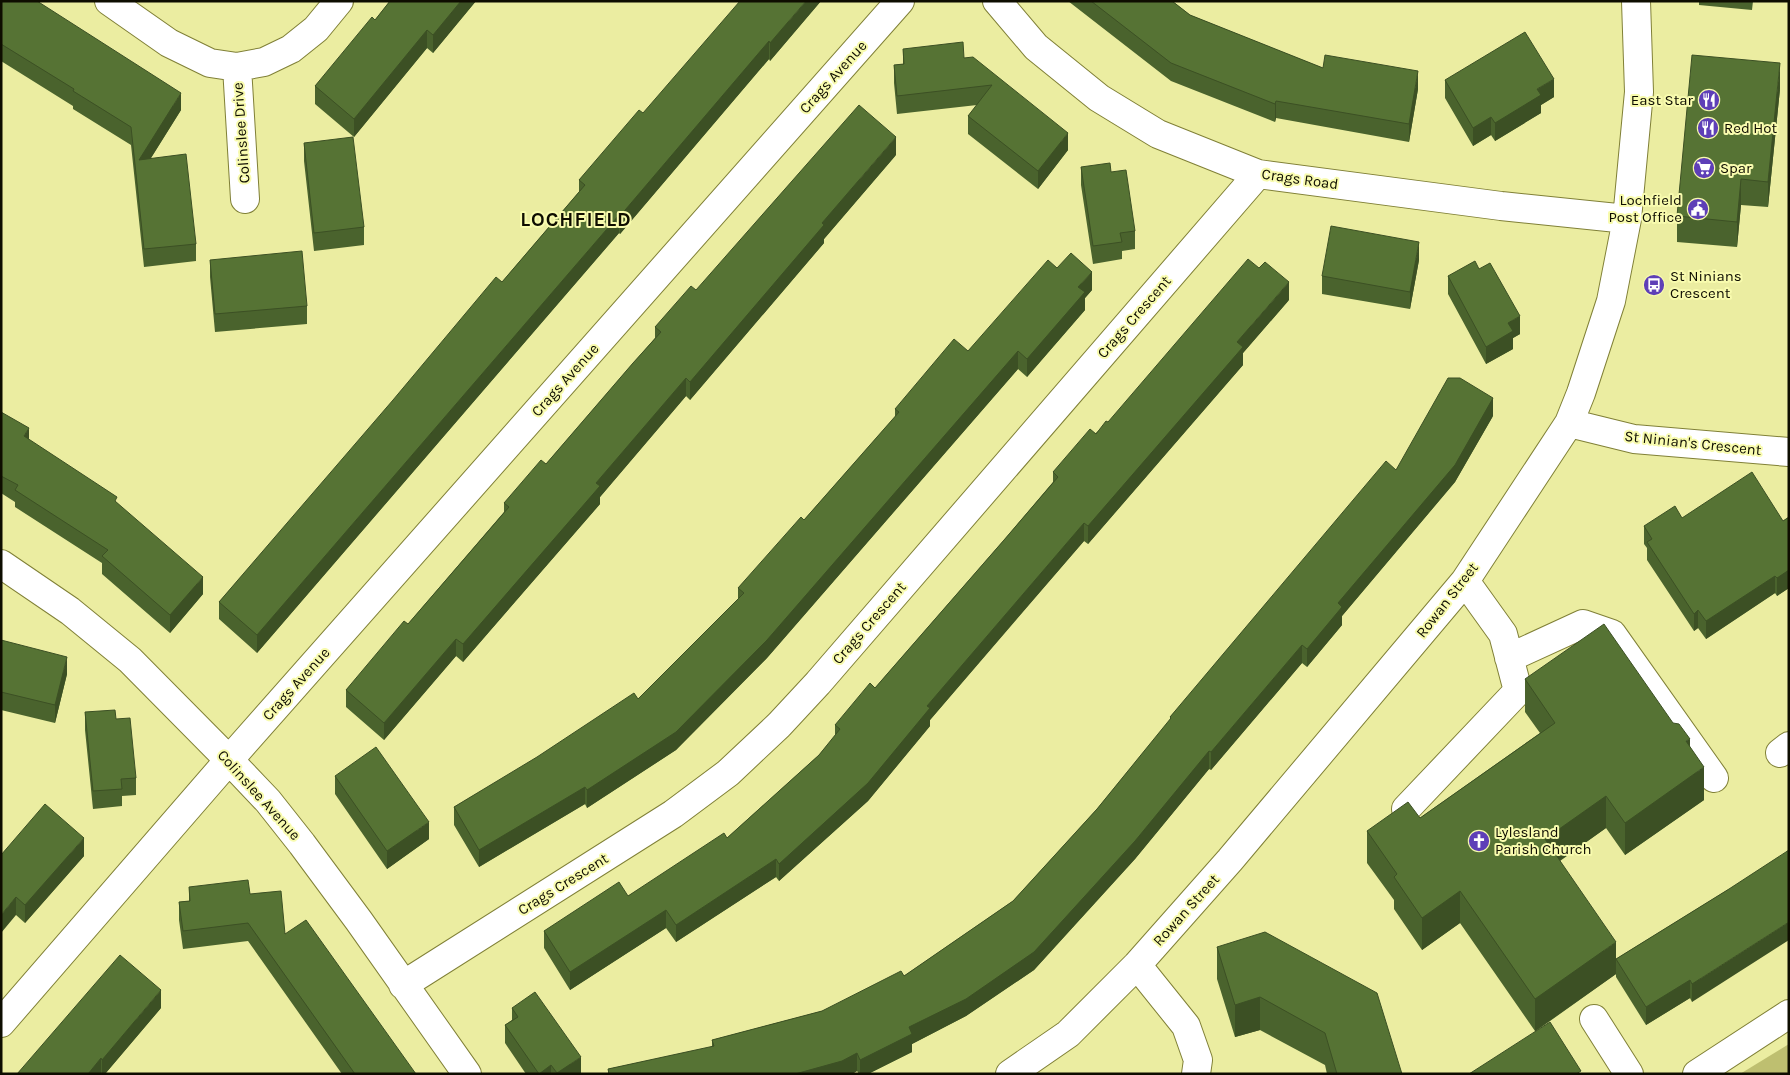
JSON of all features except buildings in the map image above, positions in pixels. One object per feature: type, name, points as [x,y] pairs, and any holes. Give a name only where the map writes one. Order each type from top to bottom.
[{"type":"street","name":"Colinslee Drive","points":[[109,1],[177,47],[210,63],[237,67],[264,62],[291,49],[316,29],[339,1]]},
{"type":"street","name":"Crags Avenue","points":[[1,1023],[229,760],[900,1]]},
{"type":"street","name":"Crags Road","points":[[998,1],[1036,47],[1099,98],[1158,134],[1258,174],[1501,206],[1626,218]]},
{"type":"street","name":"Rowan Street","points":[[1010,1074],[1068,1034],[1137,965],[1230,860],[1465,581],[1568,423],[1581,393],[1611,301],[1626,218],[1639,92],[1636,1]]},
{"type":"street","name":"Colinslee Drive","points":[[237,67],[246,199]]},
{"type":"street","name":"Crags Crescent","points":[[403,985],[672,814],[728,773],[780,725],[1258,174]]},
{"type":"street","name":"St Ninian's Crescent","points":[[1568,423],[1634,439],[1789,452]]},
{"type":"street","name":"Colinslee Avenue","points":[[1,564],[70,611],[130,660],[268,801],[302,844],[467,1074]]},
{"type":"street","points":[[1406,808],[1518,691],[1503,634],[1465,581]]},
{"type":"street","points":[[1509,658],[1583,624],[1612,634],[1714,778]]},
{"type":"street","points":[[1137,965],[1186,1026],[1198,1060],[1196,1074]]},
{"type":"street","points":[[1697,1074],[1789,1014]]},
{"type":"street","points":[[1594,1019],[1629,1074]]},
{"type":"shaded area","points":[[1789,1044],[1789,1074],[1740,1074]]},
{"type":"place","name":"East Star","points":[[1709,100]]},
{"type":"place","name":"Red Hot","points":[[1708,128]]},
{"type":"place","name":"Spar","points":[[1704,168]]},
{"type":"place","name":"Lochfield Post Office","points":[[1698,209]]},
{"type":"place","name":"St Ninians Crescent","points":[[1654,285]]},
{"type":"place","name":"Lylesland Parish Church","points":[[1479,841]]},
{"type":"district","name":"LOCHFIELD","points":[[576,219]]}]
